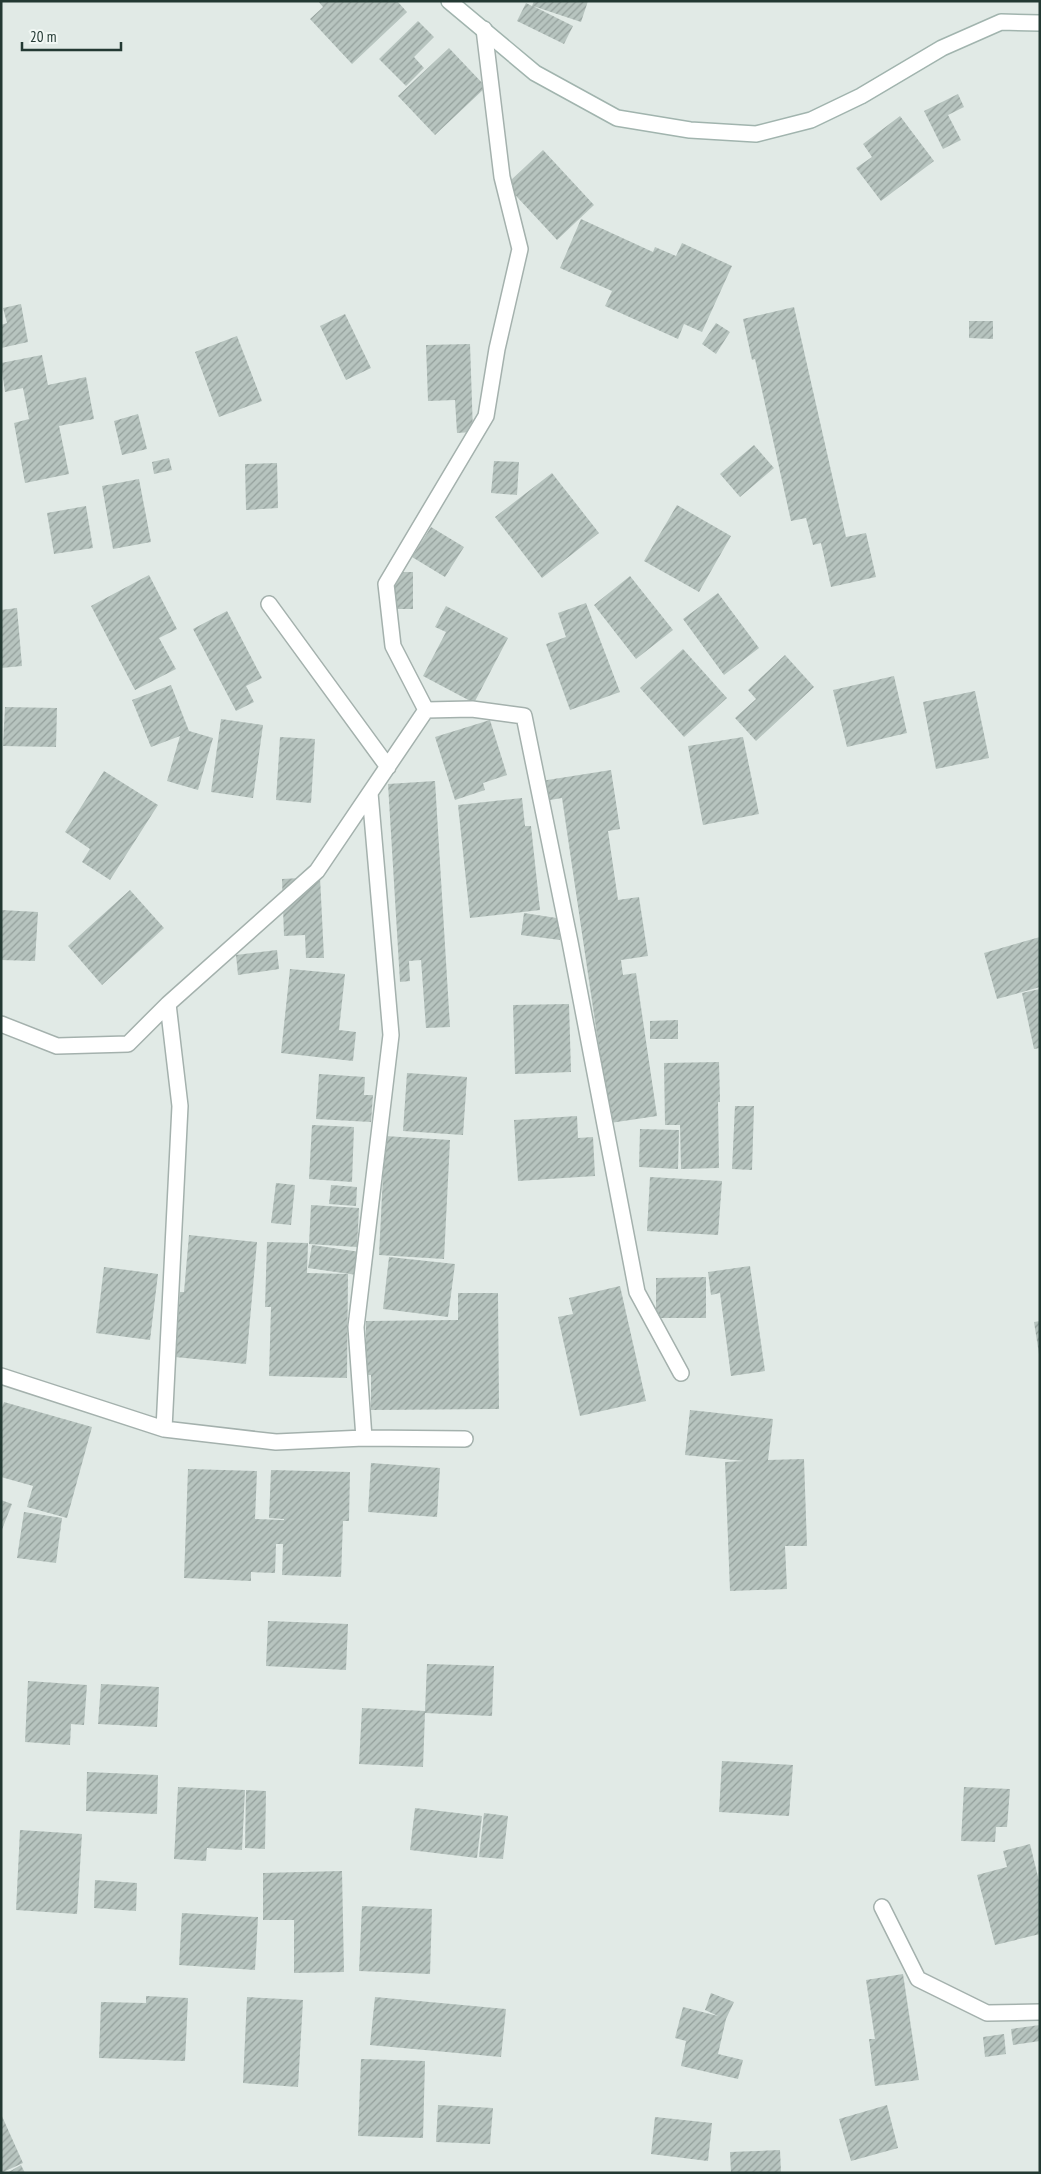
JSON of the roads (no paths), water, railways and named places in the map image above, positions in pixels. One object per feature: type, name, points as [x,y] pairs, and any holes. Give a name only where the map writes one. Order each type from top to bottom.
[{"type":"street","points":[[449,1],[535,73],[617,118],[690,130],[756,134],[811,120],[861,96],[942,48],[1000,22],[1040,23]]},
{"type":"street","points":[[426,710],[393,646],[386,584],[486,416],[497,350],[520,249],[502,177],[484,29]]},
{"type":"street","points":[[269,604],[388,767]]},
{"type":"street","points":[[426,710],[472,709],[524,716],[570,942],[637,1292],[681,1373]]},
{"type":"street","points":[[1,1024],[57,1046],[128,1044],[168,1004],[317,872],[426,710]]},
{"type":"street","points":[[364,1438],[356,1327],[391,1035],[370,793]]},
{"type":"street","points":[[164,1429],[180,1106],[168,1004]]},
{"type":"street","points":[[1,1376],[164,1429],[276,1442],[364,1438],[465,1439]]},
{"type":"street","points":[[882,1907],[918,1979],[988,2013],[1040,2012]]}]
